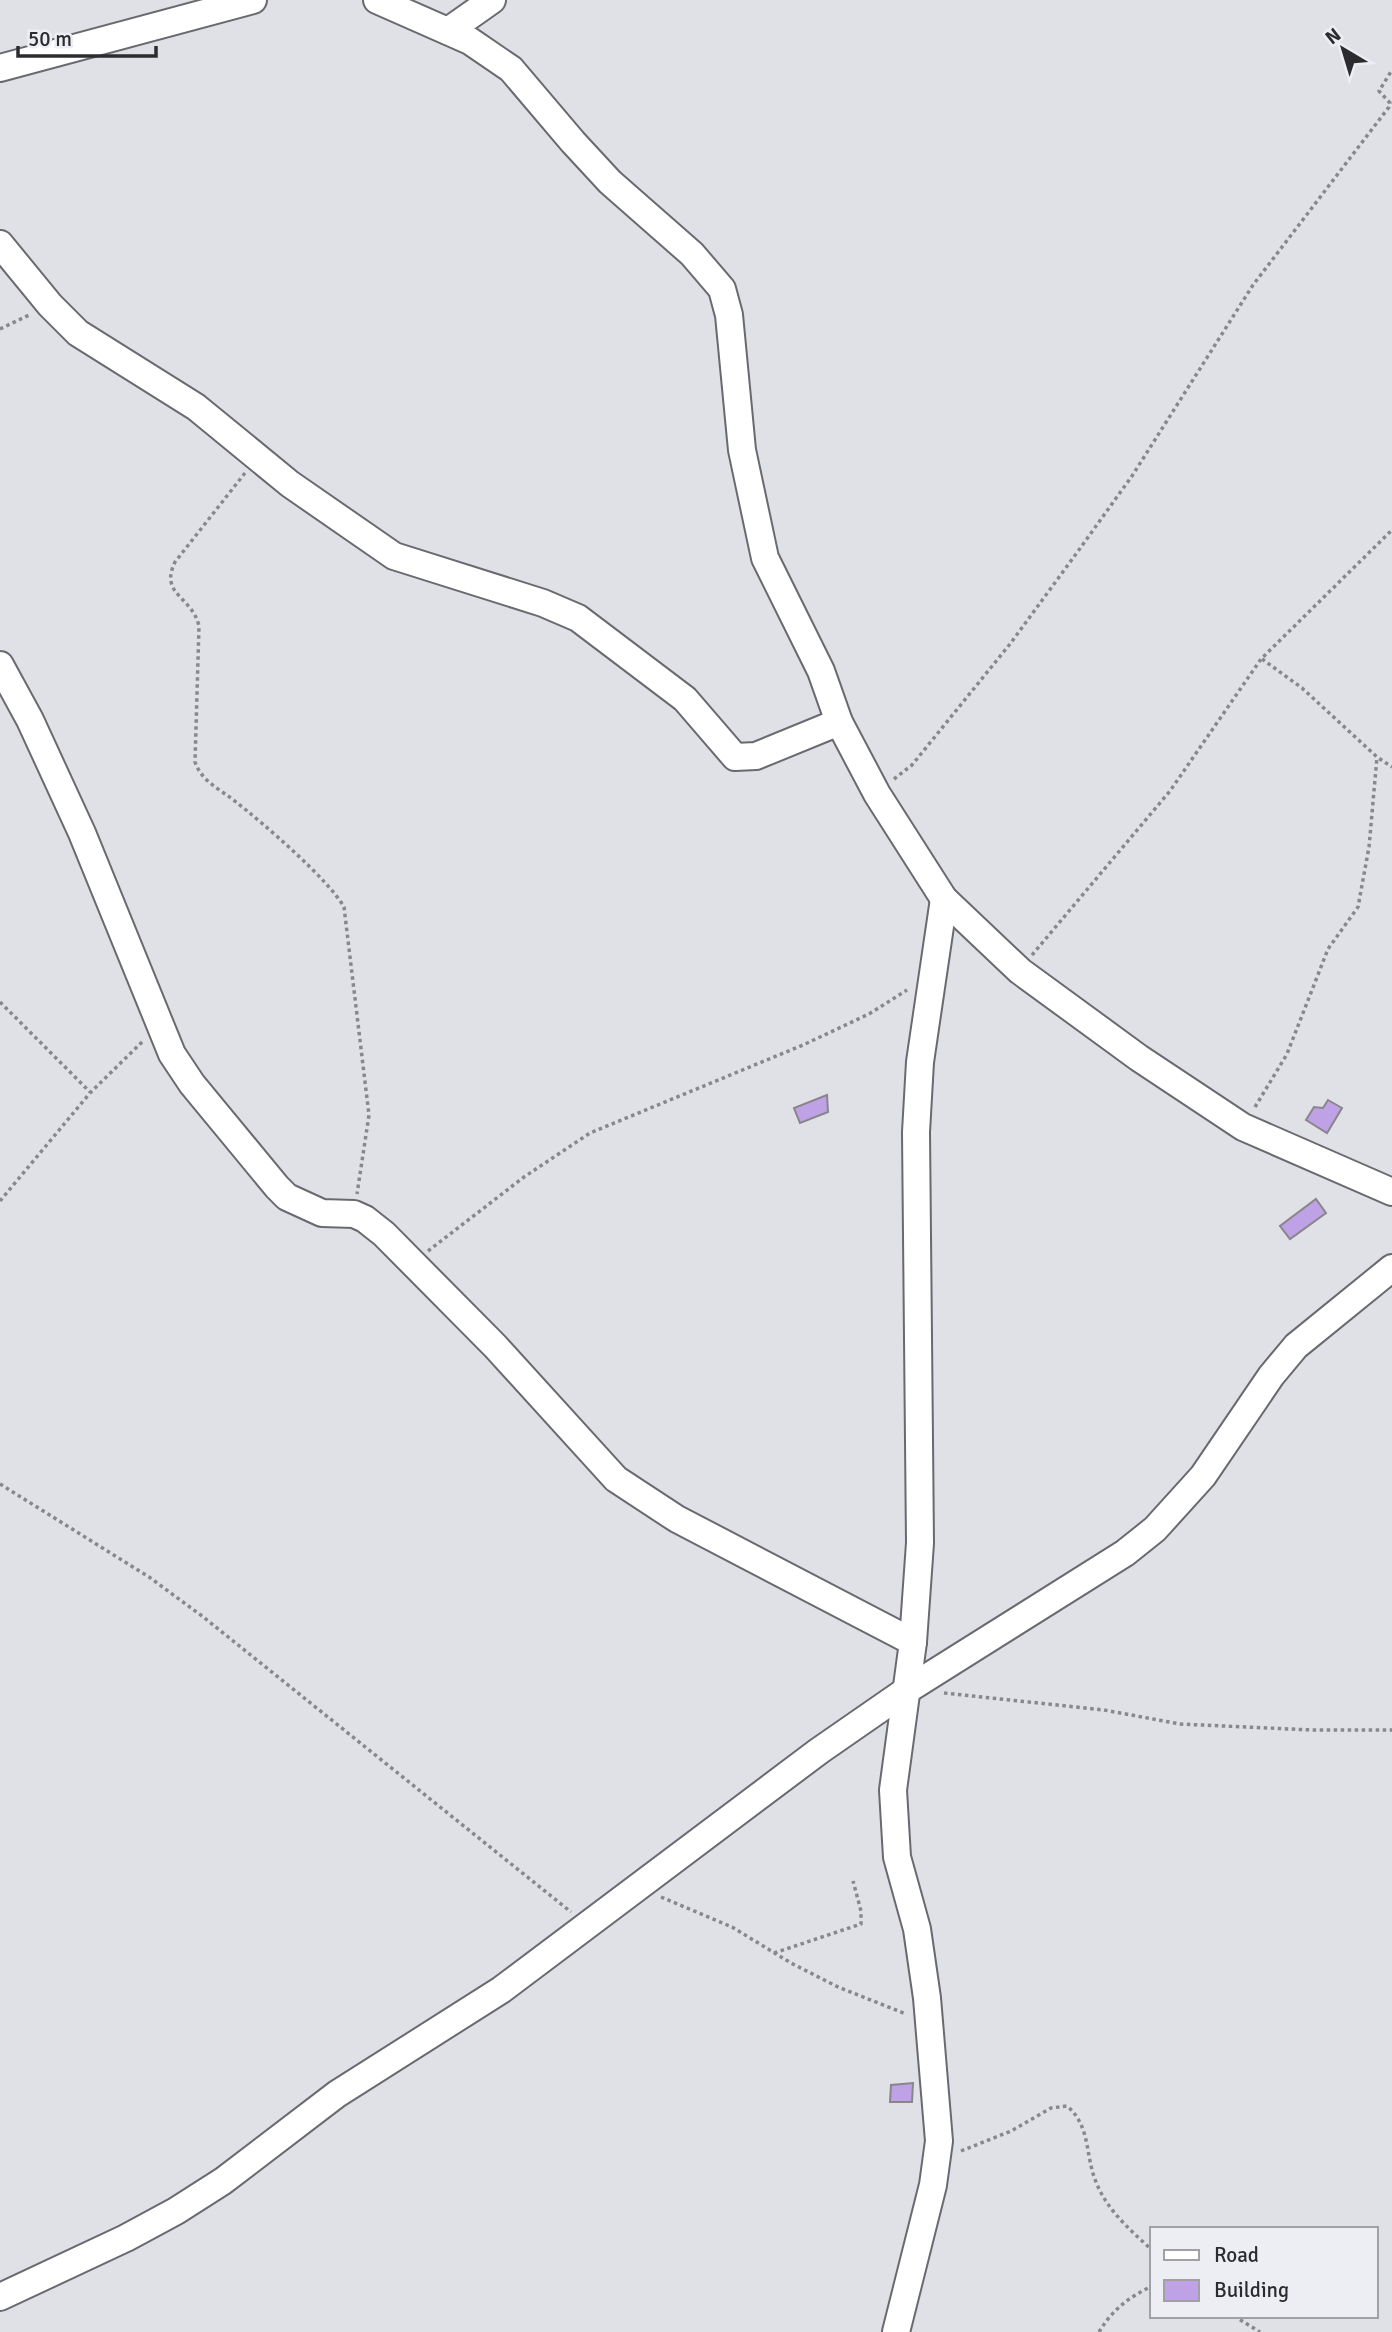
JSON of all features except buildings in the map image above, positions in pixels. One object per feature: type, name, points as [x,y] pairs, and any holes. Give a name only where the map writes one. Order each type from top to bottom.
[{"type":"street","points":[[0,68],[253,0]]},
{"type":"street","points":[[377,0],[470,41],[511,69],[572,142],[610,182],[692,254],[722,289],[729,315],[742,450],[765,558],[821,671],[839,722],[877,794],[944,899],[1020,971],[1139,1058],[1243,1127],[1392,1192]]},
{"type":"street","points":[[448,30],[492,0]]},
{"type":"street","points":[[0,244],[50,305],[78,333],[196,407],[290,484],[394,556],[543,603],[578,618],[685,699],[735,757],[756,756],[839,722]]},
{"type":"street","points":[[0,665],[30,720],[82,833],[160,1026],[181,1070],[277,1187],[287,1197],[322,1213],[354,1214],[365,1219],[413,1263],[616,1479],[677,1519],[913,1642]]},
{"type":"street","points":[[896,2332],[933,2185],[939,2141],[929,2022],[917,1929],[897,1857],[893,1790],[913,1642],[921,1494],[916,1132],[920,1062],[944,899]]},
{"type":"street","points":[[0,2297],[176,2211],[271,2146],[337,2094],[482,2003],[819,1751],[907,1690],[1125,1553],[1154,1530],[1203,1476],[1271,1376],[1296,1346],[1392,1268]]},
{"type":"path","points":[[877,794],[912,765],[1010,644],[1132,476],[1253,285],[1389,107],[1390,103],[1379,91],[1392,70]]},
{"type":"path","points":[[0,329],[50,305]]},
{"type":"path","points":[[257,456],[214,516],[175,562],[169,580],[196,615],[199,626],[195,762],[198,772],[330,887],[344,907],[369,1115],[354,1214]]},
{"type":"path","points":[[1020,971],[1170,790],[1261,659],[1392,530]]},
{"type":"path","points":[[1261,659],[1302,688],[1377,757],[1392,767]]},
{"type":"path","points":[[1243,1127],[1287,1054],[1328,949],[1358,906],[1369,848],[1377,757]]},
{"type":"path","points":[[413,1263],[569,1146],[639,1111],[803,1045],[869,1014],[899,997],[933,968]]},
{"type":"path","points":[[0,1002],[90,1093]]},
{"type":"path","points":[[0,1201],[90,1093],[160,1026]]},
{"type":"path","points":[[0,1484],[149,1577],[202,1616],[587,1924]]},
{"type":"path","points":[[907,1690],[1104,1710],[1180,1724],[1392,1730]]},
{"type":"path","points":[[774,1953],[861,1924],[861,1911],[853,1881]]},
{"type":"path","points":[[637,1887],[732,1927],[774,1953],[873,2003],[929,2022]]},
{"type":"path","points":[[936,2161],[1011,2131],[1051,2108],[1067,2106],[1077,2114],[1084,2131],[1096,2182],[1112,2212],[1150,2248]]},
{"type":"path","points":[[1100,2332],[1111,2312],[1150,2287]]},
{"type":"path","points":[[1237,2318],[1260,2332]]}]
